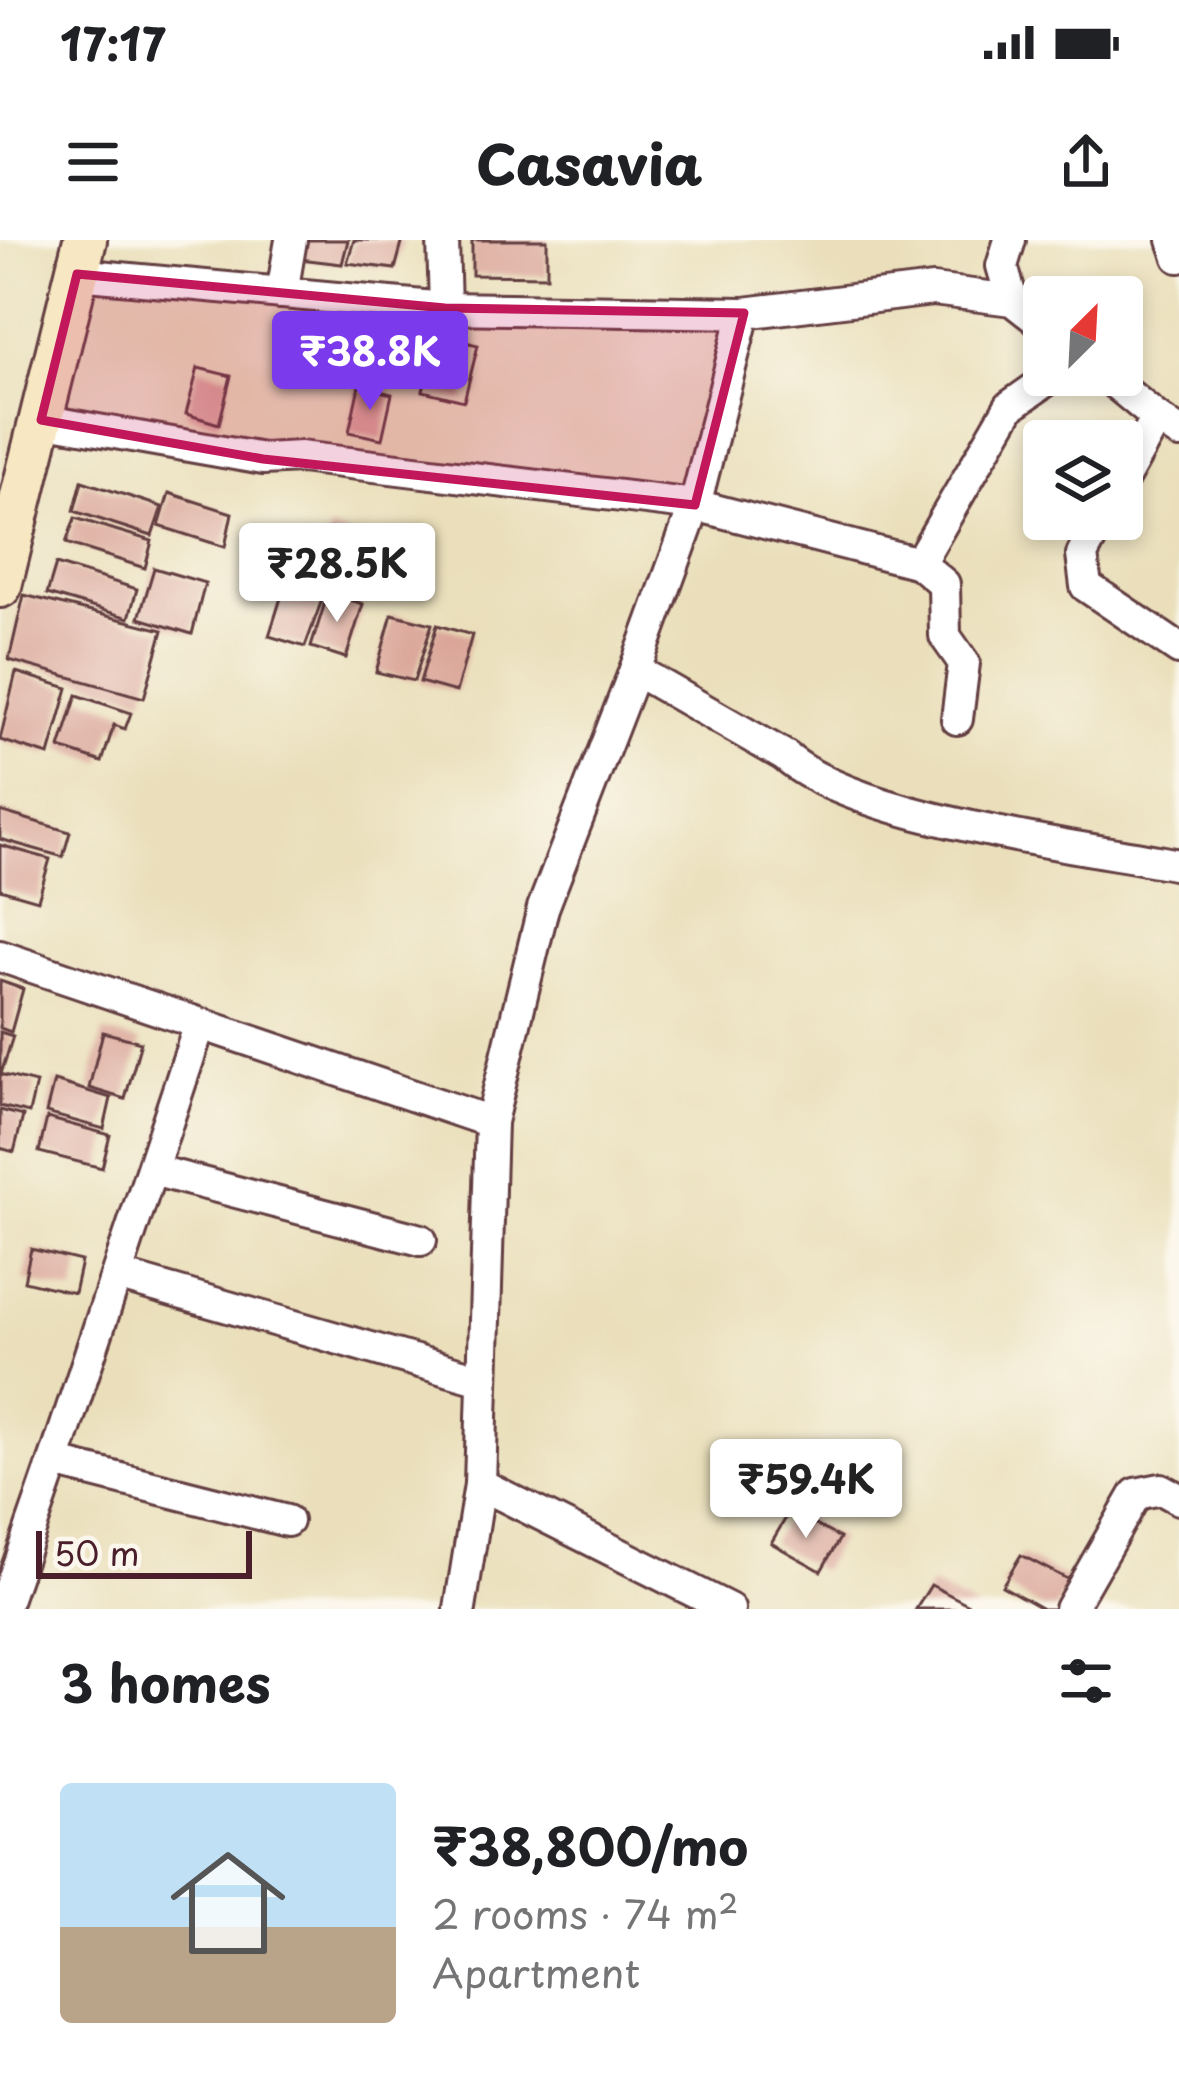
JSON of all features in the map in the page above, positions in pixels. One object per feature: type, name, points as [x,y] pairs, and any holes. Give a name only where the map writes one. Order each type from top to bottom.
[{"type":"main road","points":[[0,586],[81,257]]},
{"type":"street","points":[[282,292],[291,240]]},
{"type":"street","points":[[443,240],[445,308]]},
{"type":"street","points":[[1010,240],[1002,266],[1012,300]]},
{"type":"street","points":[[1173,240],[1179,257]]},
{"type":"street","points":[[81,257],[282,292],[445,308],[744,313],[933,290],[1012,300],[1023,309]]},
{"type":"street","points":[[460,1609],[480,1484],[491,1122],[544,908],[694,505],[744,313]]},
{"type":"street","points":[[919,563],[1010,406],[1024,396]]},
{"type":"street","points":[[1131,396],[1168,426],[1143,456]]},
{"type":"street","points":[[41,420],[263,459],[300,457],[694,505],[919,563],[944,584],[945,636],[964,663],[957,719]]},
{"type":"street","points":[[1090,540],[1082,554],[1086,586],[1179,649]]},
{"type":"street","points":[[635,670],[768,746],[807,776],[915,814],[1179,865]]},
{"type":"street","points":[[0,956],[491,1122]]},
{"type":"street","points":[[3,1609],[200,1024]]},
{"type":"street","points":[[152,1169],[421,1240]]},
{"type":"street","points":[[117,1275],[482,1380]]},
{"type":"street","points":[[54,1462],[287,1521]]},
{"type":"street","points":[[480,1484],[729,1609]]},
{"type":"street","points":[[1070,1609],[1136,1494],[1161,1489],[1179,1499]]},
{"type":"highlighted area","points":[[77,274],[445,308],[744,313],[695,505],[263,459],[41,420]]},
{"type":"building","points":[[305,240],[348,240],[342,264],[300,259]]},
{"type":"building","points":[[354,240],[403,240],[395,269],[347,263]]},
{"type":"building","points":[[472,240],[547,240],[547,276],[472,275]]},
{"type":"building","points":[[303,320],[329,327],[315,381],[289,375]]},
{"type":"building","points":[[436,335],[478,345],[464,401],[423,391]]},
{"type":"building","points":[[198,368],[231,376],[219,424],[186,414]]},
{"type":"building","points":[[359,386],[392,394],[382,439],[349,432]]},
{"type":"building","points":[[82,481],[162,507],[152,536],[74,511]]},
{"type":"building","points":[[169,493],[232,513],[225,547],[159,526]]},
{"type":"building","points":[[75,518],[152,541],[145,568],[66,543]]},
{"type":"building","points":[[330,529],[413,553],[402,584],[320,559]]},
{"type":"building","points":[[56,564],[137,589],[129,618],[47,594]]},
{"type":"building","points":[[154,568],[205,583],[192,634],[139,618]]},
{"type":"building","points":[[286,582],[324,594],[305,647],[269,636]]},
{"type":"building","points":[[328,593],[363,604],[346,658],[311,647]]},
{"type":"building","points":[[24,595],[163,630],[144,698],[9,660]]},
{"type":"building","points":[[392,614],[432,624],[414,681],[376,672]]},
{"type":"building","points":[[437,625],[472,635],[456,692],[420,682]]},
{"type":"building","points":[[16,672],[68,688],[49,755],[0,740]]},
{"type":"building","points":[[77,695],[131,713],[125,729],[114,725],[102,762],[60,748]]},
{"type":"building","points":[[0,811],[70,832],[63,857],[0,839]]},
{"type":"building","points":[[0,845],[50,859],[38,900],[0,889]]},
{"type":"building","points":[[0,981],[23,989],[11,1032],[0,1028]]},
{"type":"building","points":[[0,1032],[13,1036],[1,1074],[0,1074]]},
{"type":"building","points":[[103,1032],[141,1042],[125,1099],[89,1088]]},
{"type":"building","points":[[0,1074],[36,1083],[29,1113],[0,1106]]},
{"type":"building","points":[[54,1081],[111,1098],[104,1129],[46,1113]]},
{"type":"building","points":[[0,1110],[23,1116],[14,1152],[0,1148]]},
{"type":"building","points":[[47,1118],[110,1135],[102,1168],[39,1152]]},
{"type":"building","points":[[31,1249],[81,1261],[74,1293],[24,1281]]},
{"type":"building","points":[[790,1511],[840,1538],[821,1571],[771,1543]]},
{"type":"building","points":[[1021,1555],[1071,1581],[1055,1609],[1043,1609],[1002,1586]]},
{"type":"building","points":[[931,1585],[977,1609],[916,1609]]}]
